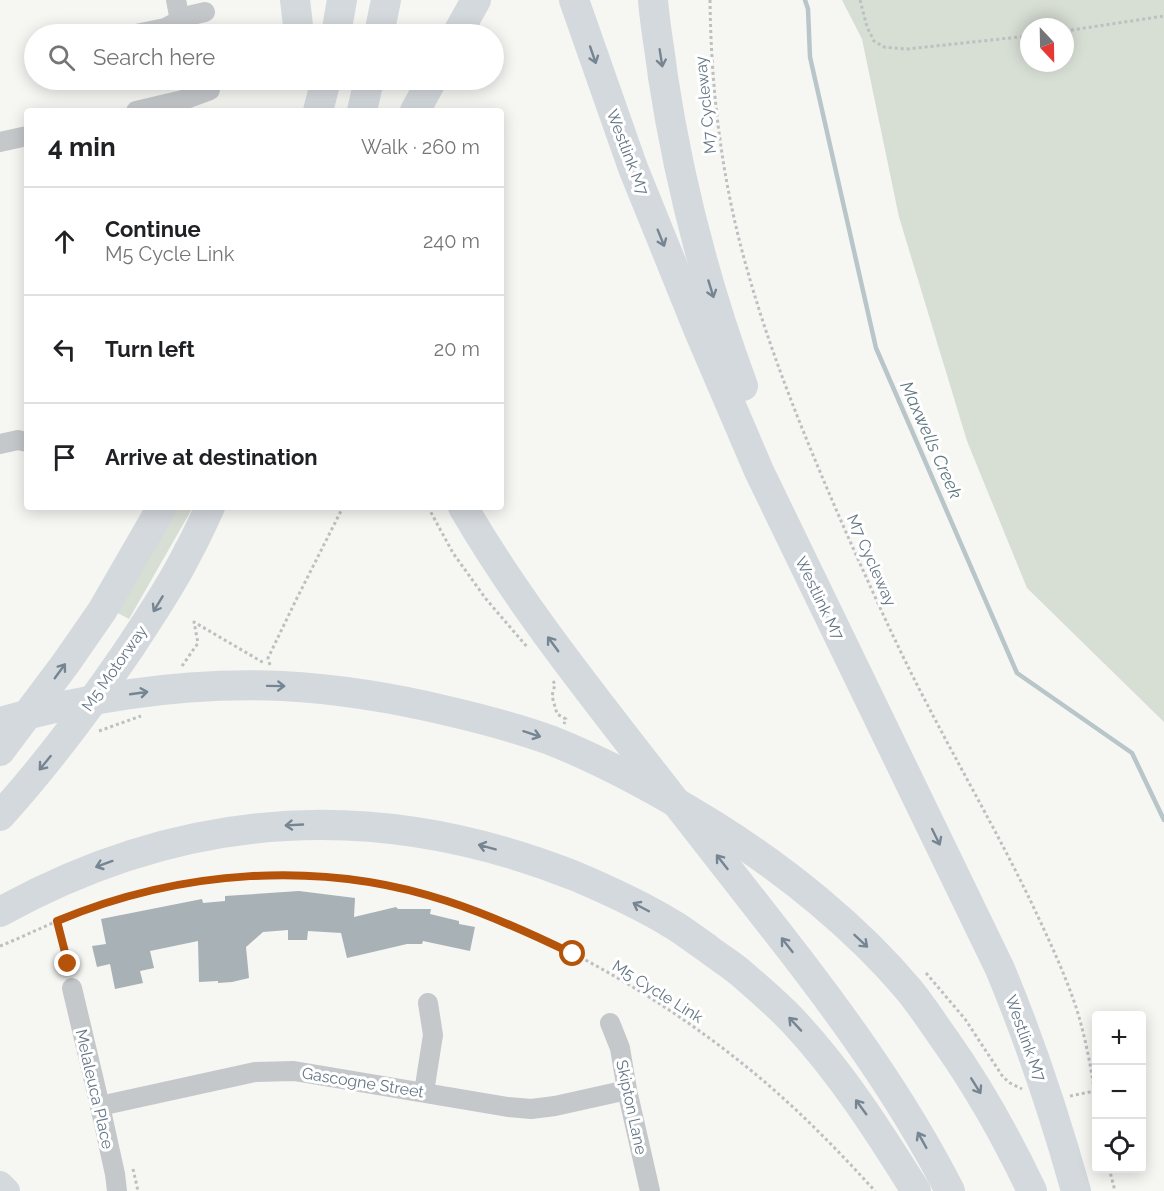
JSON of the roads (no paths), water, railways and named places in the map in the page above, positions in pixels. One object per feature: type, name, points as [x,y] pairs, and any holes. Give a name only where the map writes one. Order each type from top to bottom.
[{"type":"highway","points":[[295,0],[298,24]]},
{"type":"highway","points":[[338,24],[342,0]]},
{"type":"highway","points":[[381,24],[386,0]]},
{"type":"highway","points":[[463,24],[477,0]]},
{"type":"highway","name":"Westlink M7","points":[[574,0],[633,168],[759,471],[976,919],[1018,1012],[1060,1133],[1076,1191]]},
{"type":"highway","points":[[653,0],[679,165],[725,337],[772,460],[911,784]]},
{"type":"highway","points":[[308,90],[311,108]]},
{"type":"highway","points":[[319,108],[323,90]]},
{"type":"highway","points":[[363,108],[367,90]]},
{"type":"highway","points":[[417,108],[427,90]]},
{"type":"highway","points":[[0,751],[102,611],[160,510]]},
{"type":"highway","name":"M5 Motorway","points":[[0,816],[60,744],[111,674],[188,554],[209,510]]},
{"type":"highway","points":[[188,554],[223,510]]},
{"type":"highway","points":[[465,510],[509,581],[557,650],[814,980],[864,1048],[912,1121],[950,1191]]},
{"type":"highway","points":[[0,722],[97,698],[157,690],[282,686],[346,692],[407,702],[476,718],[550,740],[625,774],[740,842],[802,888],[869,948],[927,1013],[979,1090],[1032,1191]]},
{"type":"highway","points":[[0,912],[57,883],[130,854],[192,838],[243,829],[302,824],[387,829],[442,837],[518,855],[595,884],[635,904],[673,924],[739,971],[793,1021],[833,1068],[870,1119],[916,1191]]},
{"type":"main road","points":[[0,1184],[7,1191]]},
{"type":"street","points":[[176,0],[180,21]]},
{"type":"street","points":[[174,24],[188,16],[206,12]]},
{"type":"street","points":[[149,108],[183,100],[210,90]]},
{"type":"street","points":[[0,142],[24,137]]},
{"type":"street","points":[[0,444],[18,440],[24,441]]},
{"type":"street","name":"Melaleuca Place","points":[[72,988],[117,1191]]},
{"type":"street","points":[[424,1092],[434,1035],[428,1003]]},
{"type":"street","name":"Skipton Lane","points":[[610,1023],[620,1048],[650,1191]]},
{"type":"street","name":"Gascogne Street","points":[[100,1106],[255,1072],[273,1071],[294,1071],[531,1109],[627,1090]]},
{"type":"waterway","name":"Maxwells Creek","points":[[805,0],[808,9],[810,57],[876,348],[1017,673],[1132,753],[1164,820]]}]
